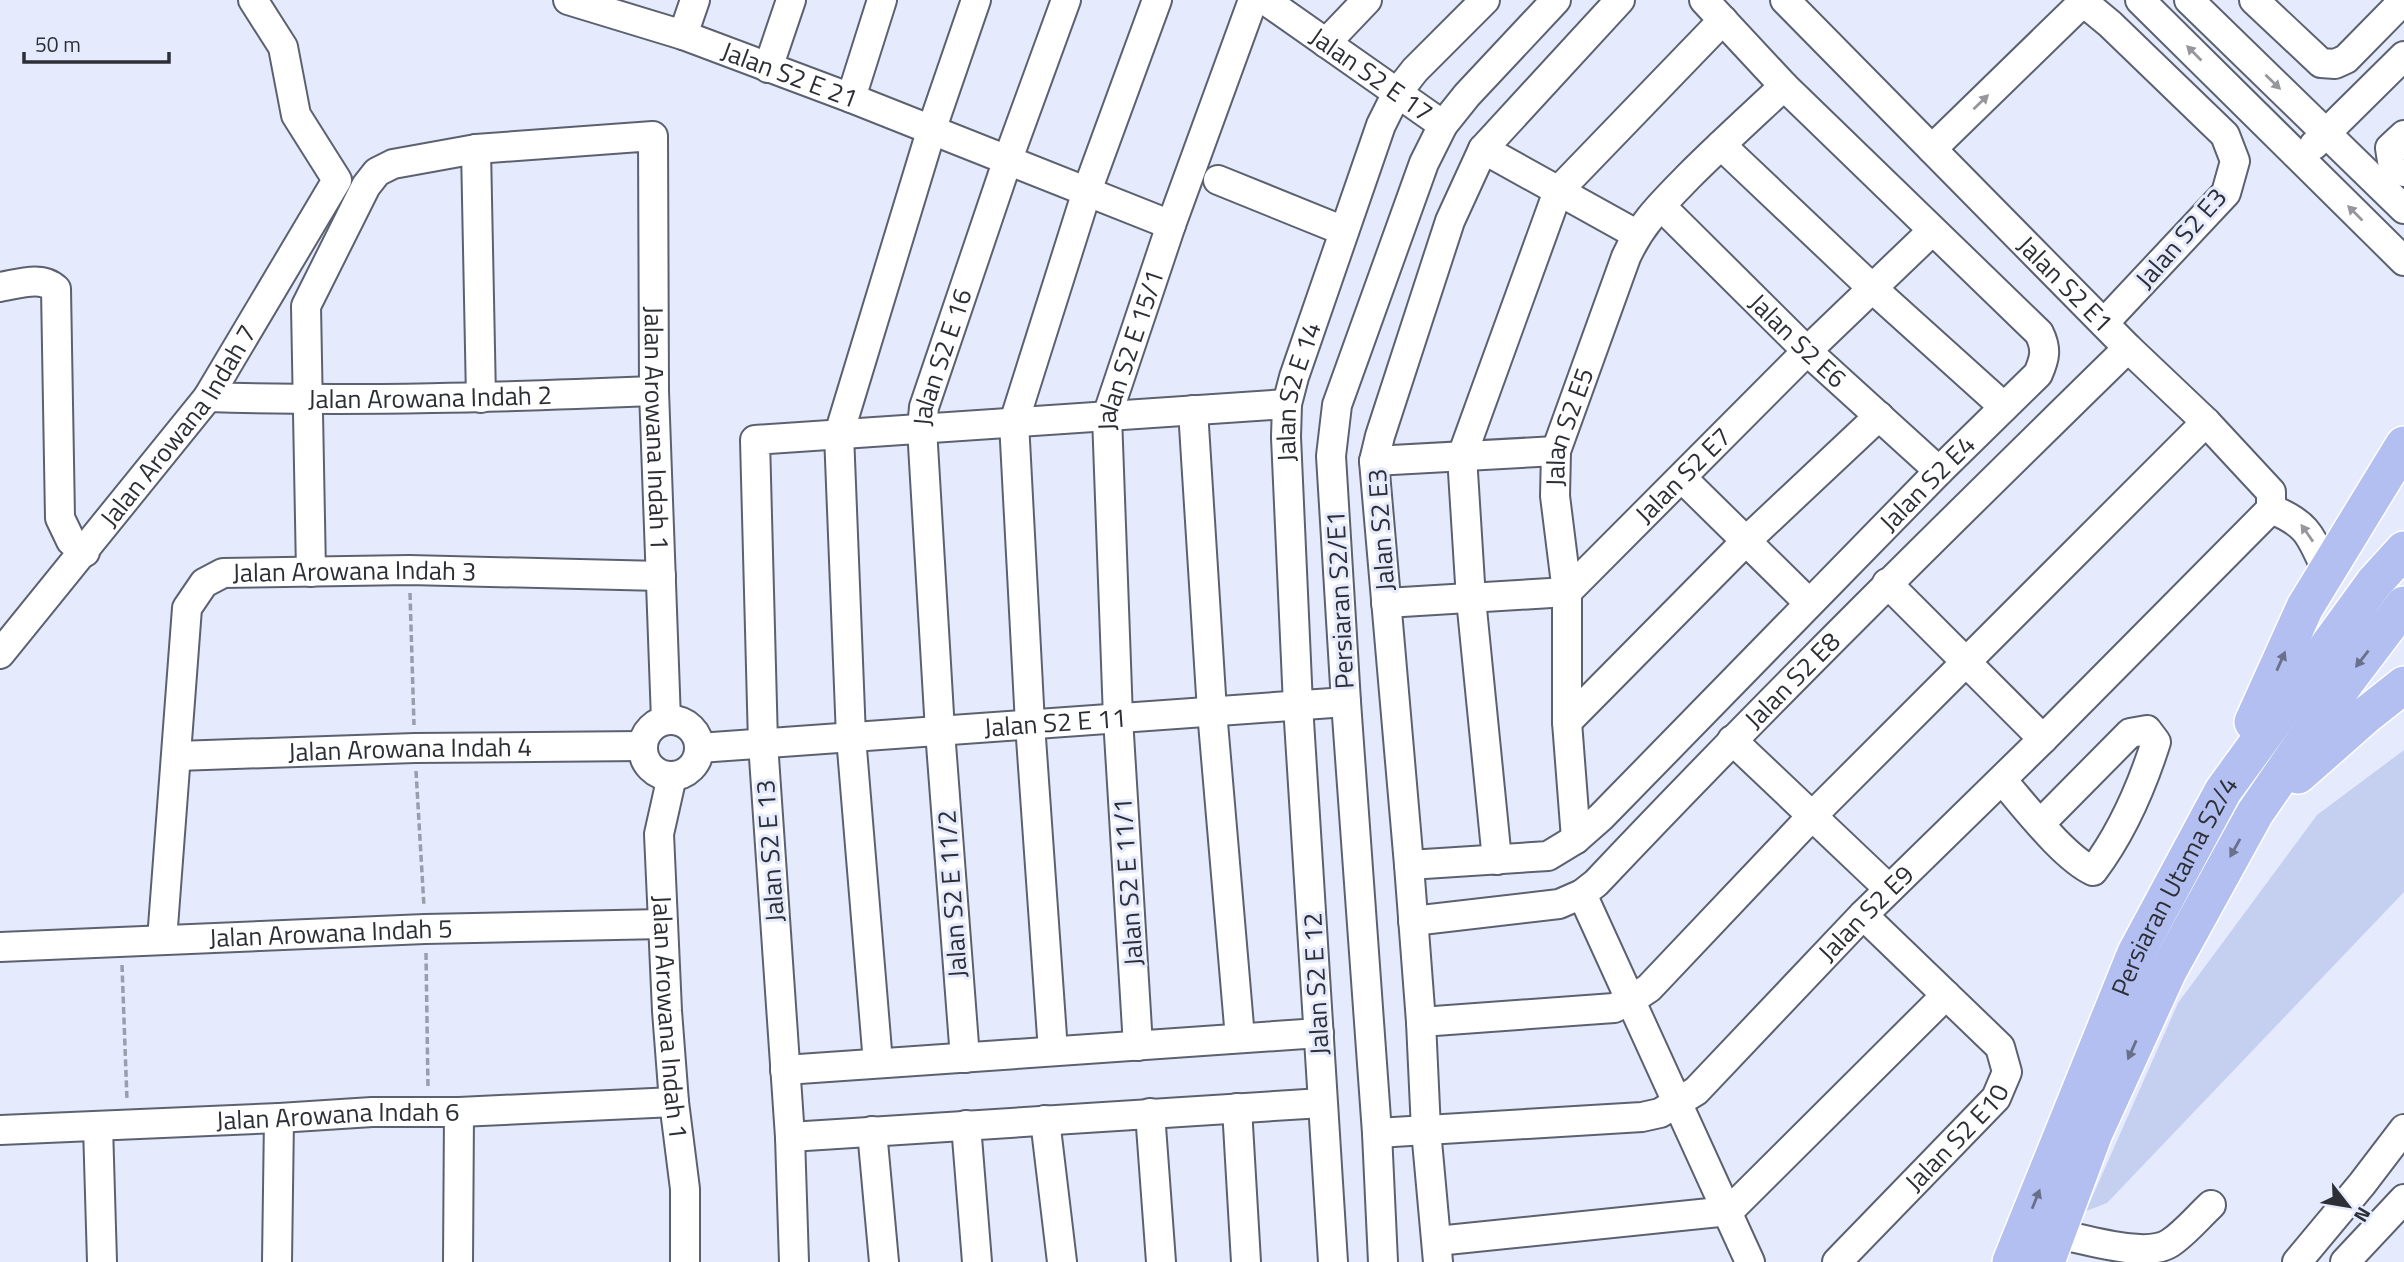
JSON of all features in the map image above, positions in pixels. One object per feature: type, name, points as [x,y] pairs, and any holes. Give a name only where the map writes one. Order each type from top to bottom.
[{"type":"main road","points":[[2223,791],[2305,607],[2404,445]]},
{"type":"main road","name":"Persiaran Utama S2/4","points":[[2011,1262],[2136,953],[2223,791],[2374,583],[2404,550]]},
{"type":"main road","name":"Persiaran Utama S2/4","points":[[2051,1248],[2094,1133],[2168,971],[2255,813],[2347,680],[2404,605]]},
{"type":"main road","points":[[2255,813],[2404,685]]},
{"type":"street","name":"Jalan Arowana Indah 7","points":[[0,654],[208,397],[337,180],[296,114],[283,47],[253,0]]},
{"type":"street","name":"Jalan S2 E 21","points":[[568,0],[600,5],[932,128],[1171,225]]},
{"type":"street","points":[[683,36],[695,0]]},
{"type":"street","points":[[768,68],[791,0]]},
{"type":"street","points":[[851,98],[882,0]]},
{"type":"street","points":[[878,1063],[851,737],[839,434],[932,128],[976,0]]},
{"type":"street","name":"Jalan S2 E 16","points":[[940,731],[922,428],[924,407],[1008,159],[1066,0]]},
{"type":"street","points":[[1053,1051],[1030,724],[1014,422],[1087,191],[1157,0]]},
{"type":"street","name":"Jalan S2 E 15/1","points":[[1118,718],[1107,416],[1171,225],[1252,0]]},
{"type":"street","name":"Jalan S2 E 17","points":[[1265,0],[1443,125]]},
{"type":"street","points":[[1326,43],[1367,0]]},
{"type":"street","name":"Jalan S2 E 14","points":[[1298,705],[1286,438],[1287,404],[1294,377],[1381,125],[1397,93],[1415,70],[1485,0]]},
{"type":"street","name":"Persiaran S2/E1","points":[[1383,1262],[1377,1133],[1346,702],[1332,456],[1337,405],[1424,163],[1443,125],[1467,95],[1556,0]]},
{"type":"street","name":"Jalan S2 E3","points":[[1426,1130],[1409,865],[1374,461],[1450,221],[1483,149],[1619,0]]},
{"type":"street","name":"Jalan S2 E4","points":[[1409,865],[1548,856],[1576,839],[1601,817],[1939,471],[2038,374],[2045,359],[2045,344],[2039,333],[1784,86],[1704,0]]},
{"type":"street","name":"Jalan S2 E1","points":[[1785,0],[2128,348],[2206,422],[2272,492],[2271,509]]},
{"type":"street","points":[[2110,24],[2132,0]]},
{"type":"street","points":[[2140,0],[2404,261]]},
{"type":"street","points":[[2189,0],[2404,209]]},
{"type":"street","points":[[2273,6],[2321,63],[2335,64],[2346,59],[2404,0]]},
{"type":"street","points":[[1932,149],[2082,1]]},
{"type":"street","name":"Jalan S2 E3","points":[[2082,1],[2110,24],[2225,135],[2235,161],[2226,193],[2104,323]]},
{"type":"street","points":[[1497,860],[1471,599],[1462,456],[1558,191],[1724,20]]},
{"type":"street","points":[[2301,159],[2404,56]]},
{"type":"street","name":"Jalan S2 E5","points":[[1576,839],[1567,722],[1567,592],[1555,496],[1556,451],[1636,234],[1721,145],[1784,86]]},
{"type":"street","points":[[2404,135],[2390,148],[2392,161],[2404,172]]},
{"type":"street","name":"Jalan Arowana Indah 1","points":[[477,149],[653,136],[654,391],[666,720]]},
{"type":"street","points":[[1721,145],[1872,288],[2004,407]]},
{"type":"street","points":[[311,572],[306,306],[366,186],[377,172],[393,164],[477,149],[481,398]]},
{"type":"street","points":[[1483,149],[1636,234]]},
{"type":"street","points":[[1219,180],[1344,231]]},
{"type":"street","name":"Jalan S2 E6","points":[[1661,205],[1807,351],[1939,471]]},
{"type":"street","name":"Jalan S2 E7","points":[[1567,592],[1807,351],[1932,231]]},
{"type":"street","points":[[0,287],[38,281],[49,282],[56,289],[60,518],[71,541],[85,552]]},
{"type":"street","name":"Jalan S2 E8","points":[[1413,921],[1559,904],[1582,894],[1596,883],[1731,740],[1887,583],[2128,348]]},
{"type":"street","name":"Jalan Arowana Indah 2","points":[[208,397],[307,400],[481,398],[654,391]]},
{"type":"street","points":[[839,434],[1287,404]]},
{"type":"street","points":[[1193,410],[1213,711],[1240,1038]]},
{"type":"street","points":[[1567,722],[1746,541],[1879,416]]},
{"type":"street","points":[[1421,1022],[1614,1008],[1649,988],[1812,817],[2206,422]]},
{"type":"street","name":"Jalan S2 E 13","points":[[794,1262],[790,1137],[763,743],[755,440],[839,434]]},
{"type":"street","points":[[1374,461],[1556,451]]},
{"type":"street","points":[[1682,478],[1809,603]]},
{"type":"street","points":[[2271,509],[2301,524],[2312,538],[2326,572]]},
{"type":"street","name":"Jalan S2 E9","points":[[1377,1133],[1642,1117],[1660,1112],[1696,1091],[1863,915],[2002,780],[2271,509]]},
{"type":"street","name":"Jalan Arowana Indah 3","points":[[162,940],[187,607],[204,583],[223,573],[409,570],[661,576]]},
{"type":"street","points":[[1887,583],[2043,739]]},
{"type":"street","points":[[1386,603],[1567,592]]},
{"type":"street","name":"Jalan S2 E 11","points":[[699,748],[1346,702]]},
{"type":"street","name":"Jalan S2 E 12","points":[[1298,705],[1333,1262]]},
{"type":"street","name":"Jalan S2 E 11/1","points":[[1118,718],[1138,1045]]},
{"type":"street","points":[[666,720],[684,723],[691,728],[699,748],[695,762],[689,769],[672,776],[654,770],[644,755],[643,746],[650,729],[666,720]]},
{"type":"street","points":[[2002,780],[2041,823],[2079,864],[2093,871],[2107,852],[2149,766],[2156,742],[2147,730],[2130,733],[2041,823]]},
{"type":"street","name":"Jalan S2 E 11/2","points":[[940,731],[965,1058]]},
{"type":"street","points":[[1731,740],[1889,890]]},
{"type":"street","name":"Jalan Arowana Indah 4","points":[[177,756],[415,748],[643,746]]},
{"type":"street","name":"Jalan Arowana Indah 1","points":[[672,776],[659,834],[674,1102],[685,1189],[685,1262]]},
{"type":"street","points":[[1582,894],[1750,1262]]},
{"type":"street","name":"Jalan S2 E10","points":[[1837,1262],[1996,1098],[2007,1072],[2000,1046],[1863,915]]},
{"type":"street","name":"Jalan Arowana Indah 5","points":[[0,947],[425,929],[663,924]]},
{"type":"street","points":[[1426,1130],[1438,1251],[1729,1211],[1946,995]]},
{"type":"street","points":[[785,1070],[1319,1033]]},
{"type":"street","name":"Jalan Arowana Indah 6","points":[[0,1130],[372,1112],[458,1112],[674,1102]]},
{"type":"street","points":[[790,1137],[1322,1103]]},
{"type":"street","points":[[1237,1108],[1246,1262]]},
{"type":"street","points":[[458,1112],[458,1262]]},
{"type":"street","points":[[1150,1114],[1161,1262]]},
{"type":"street","points":[[277,1262],[279,1118]]},
{"type":"street","points":[[1045,1120],[1062,1262]]},
{"type":"street","points":[[966,1125],[977,1262]]},
{"type":"street","points":[[98,1126],[102,1262]]},
{"type":"street","points":[[2297,1262],[2404,1129]]},
{"type":"street","points":[[873,1131],[884,1262]]},
{"type":"street","points":[[2346,1262],[2404,1199]]},
{"type":"street","points":[[2051,1248],[2155,1249],[2170,1243],[2211,1205]]},
{"type":"path","points":[[409,570],[425,929],[429,1112]]},
{"type":"path","points":[[122,942],[128,1125]]},
{"type":"shaded area","points":[[2404,750],[2404,892],[2107,1203],[2086,1211],[2178,1003],[2317,815]]}]
